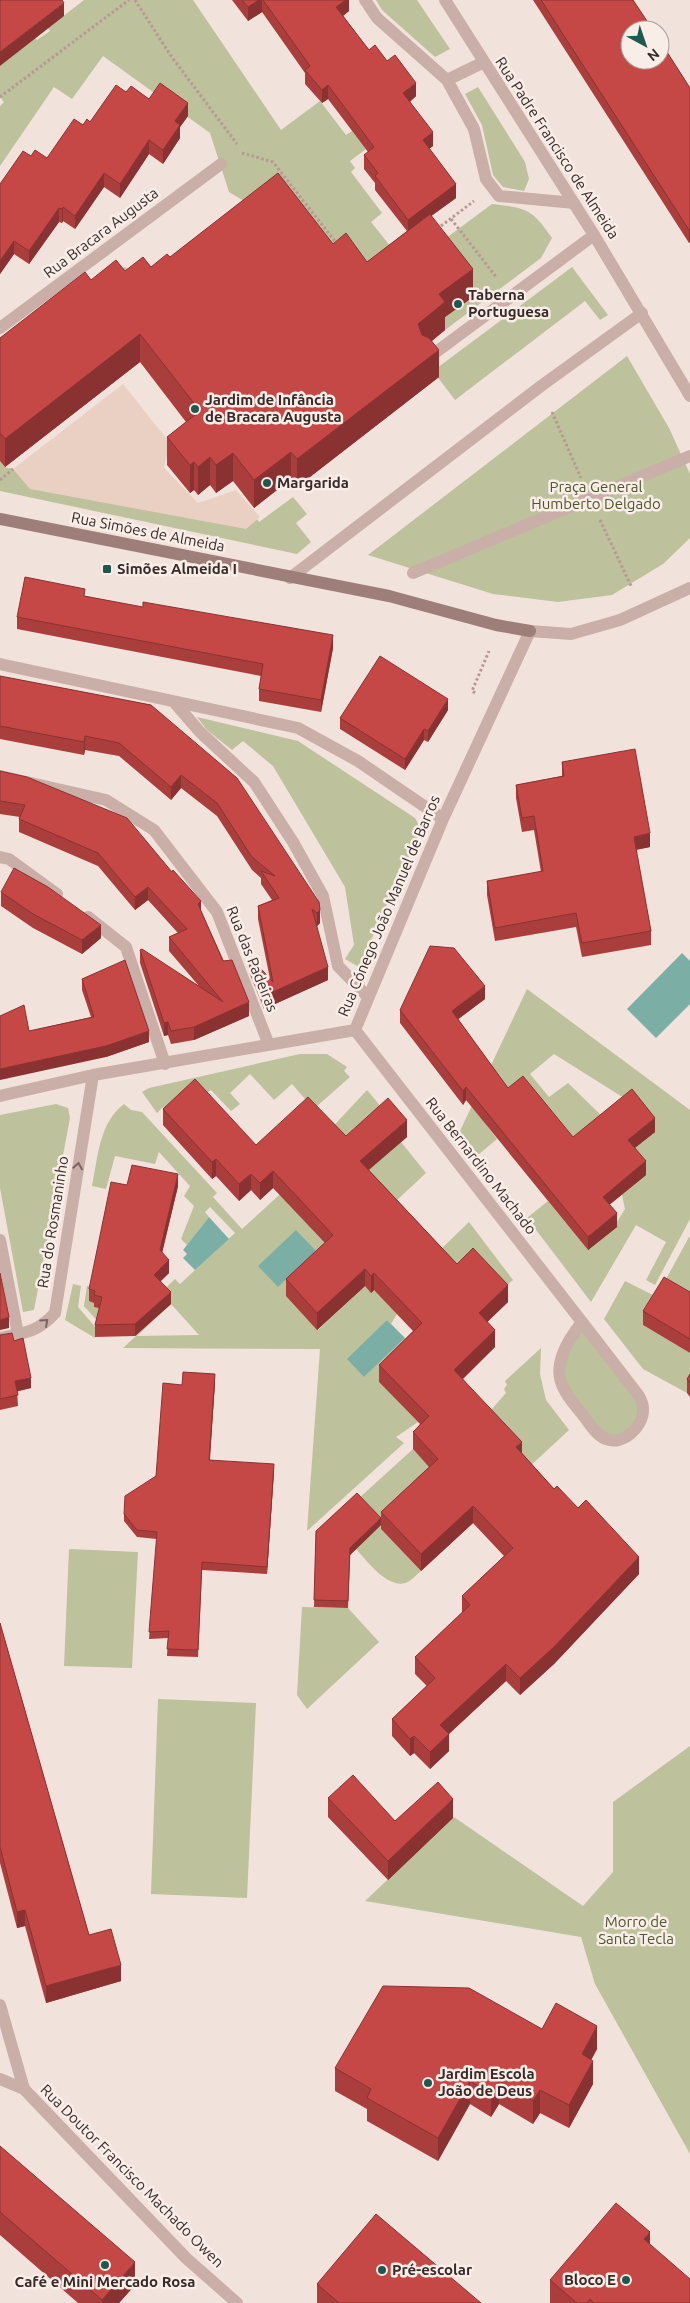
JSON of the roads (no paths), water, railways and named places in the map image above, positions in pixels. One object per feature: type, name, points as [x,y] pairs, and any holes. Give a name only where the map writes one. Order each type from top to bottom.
[{"type":"street","points":[[365,0],[377,18],[447,80],[474,129],[486,179],[499,196],[574,203]]},
{"type":"street","name":"Rua Padre Francisco de Almeida","points":[[445,0],[642,313]]},
{"type":"street","points":[[447,80],[484,62]]},
{"type":"street","name":"Rua Bracara Augusta","points":[[0,328],[221,164]]},
{"type":"street","points":[[428,358],[594,235]]},
{"type":"street","points":[[290,578],[541,386],[642,313],[690,396]]},
{"type":"street","points":[[413,573],[690,456]]},
{"type":"street","name":"Rua Simões de Almeida","points":[[0,519],[290,578]]},
{"type":"street","points":[[290,578],[389,596],[496,625],[530,631],[571,634],[620,620],[690,588]]},
{"type":"street","name":"Rua Cónego João Manuel de Barros","points":[[0,1096],[93,1075],[355,1030],[443,819],[530,631]]},
{"type":"street","points":[[0,664],[298,728],[358,761],[443,819]]},
{"type":"street","points":[[174,702],[200,732],[254,782],[323,896],[338,966],[368,997]]},
{"type":"street","name":"Rua das Padeiras","points":[[0,776],[106,800],[154,830],[217,912],[268,1044]]},
{"type":"street","points":[[0,857],[9,859],[126,947],[165,1064]]},
{"type":"street","name":"Rua Bernardino Machado","points":[[355,1030],[582,1322],[639,1396],[644,1410],[639,1426],[624,1438],[607,1440],[597,1434],[563,1389],[560,1374],[562,1357],[568,1342],[582,1322]]},
{"type":"street","name":"Rua do Rosmaninho","points":[[0,1338],[34,1330],[45,1324],[54,1312],[93,1075]]},
{"type":"street","points":[[0,1240],[18,1334]]},
{"type":"street","points":[[0,2005],[24,2089]]},
{"type":"street","name":"Rua Doutor Francisco Machado Owen","points":[[0,2079],[24,2089],[186,2258],[237,2303]]},
{"type":"water","points":[[682,953],[690,961],[690,1004],[656,1038],[627,1009]]},
{"type":"water","points":[[209,1217],[229,1239],[195,1270],[183,1258],[187,1254],[183,1250]]},
{"type":"water","points":[[296,1230],[316,1251],[278,1287],[258,1266]]},
{"type":"water","points":[[387,1320],[405,1338],[364,1377],[347,1359]]},
{"type":"place","name":"Taberna Portuguesa","points":[[458,304]]},
{"type":"place","name":"Jardim de Infância de Bracara Augusta","points":[[195,409]]},
{"type":"place","name":"Margarida","points":[[267,483]]},
{"type":"place","name":"Simões Almeida I","points":[[107,569]]},
{"type":"place","name":"Jardim Escola João de Deus","points":[[428,2083]]},
{"type":"place","name":"Café e Mini Mercado Rosa","points":[[105,2265]]},
{"type":"place","name":"Pré-escolar","points":[[382,2270]]},
{"type":"place","name":"Bloco E","points":[[626,2280]]},
{"type":"park label","name":"Praça General Humberto Delgado","points":[[596,496]]},
{"type":"park label","name":"Morro de Santa Tecla","points":[[636,1930]]}]
